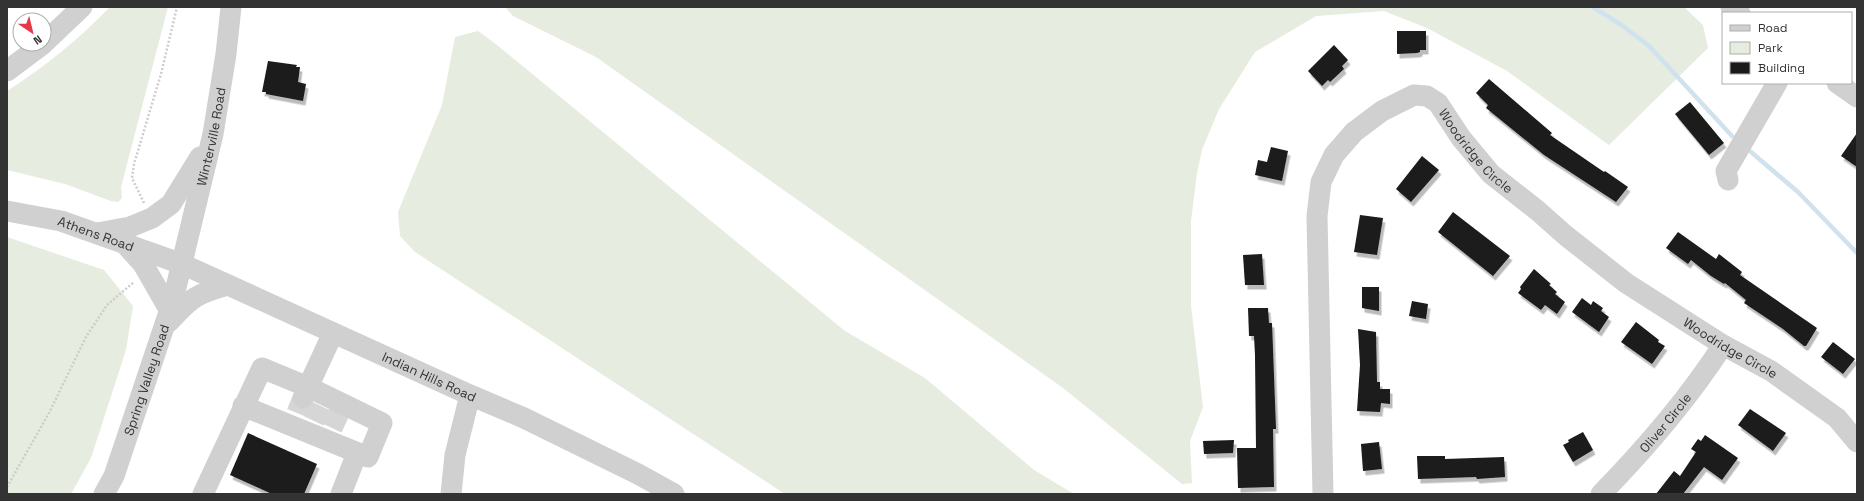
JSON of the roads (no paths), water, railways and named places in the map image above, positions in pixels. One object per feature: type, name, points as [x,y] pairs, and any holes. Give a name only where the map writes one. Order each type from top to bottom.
[{"type":"street","name":"Winterville Road","points":[[182,264],[212,134],[226,54],[231,7]]},
{"type":"street","points":[[52,35],[75,10]]},
{"type":"street","points":[[7,71],[33,52]]},
{"type":"street","points":[[1728,180],[1726,171],[1776,84]]},
{"type":"street","points":[[1838,84],[1857,97]]},
{"type":"street","name":"Woodridge Circle","points":[[1323,494],[1317,216],[1321,182],[1334,155],[1354,132],[1382,111],[1414,95],[1427,96],[1438,103],[1461,138],[1491,174],[1626,283],[1723,345],[1770,371],[1837,418],[1857,442]]},
{"type":"street","points":[[96,234],[130,228],[152,218],[171,204],[196,166],[212,134]]},
{"type":"street","name":"Athens Road","points":[[7,211],[61,221],[182,264]]},
{"type":"street","points":[[124,244],[143,264],[167,320],[188,301],[196,296],[228,285]]},
{"type":"street","name":"Indian Hills Road","points":[[182,264],[524,418],[638,474],[674,494]]},
{"type":"street","name":"Spring Valley Road","points":[[104,494],[114,476],[167,320],[182,264]]},
{"type":"street","points":[[317,414],[333,333]]},
{"type":"street","name":"Oliver Circle","points":[[1601,494],[1631,463],[1700,380],[1723,345]]},
{"type":"street","points":[[203,494],[243,406],[262,368],[317,414],[357,453],[368,457],[382,423],[317,414],[243,406]]},
{"type":"street","points":[[451,494],[455,455],[470,395]]},
{"type":"street","points":[[341,494],[357,453]]},
{"type":"waterway","points":[[1593,7],[1623,26],[1649,46],[1732,136]]},
{"type":"waterway","points":[[1751,152],[1798,192],[1857,253]]},
{"type":"tunnel","points":[[297,413],[303,398]]},
{"type":"tunnel","points":[[314,421],[321,406]]},
{"type":"tunnel","points":[[332,428],[339,413]]}]
